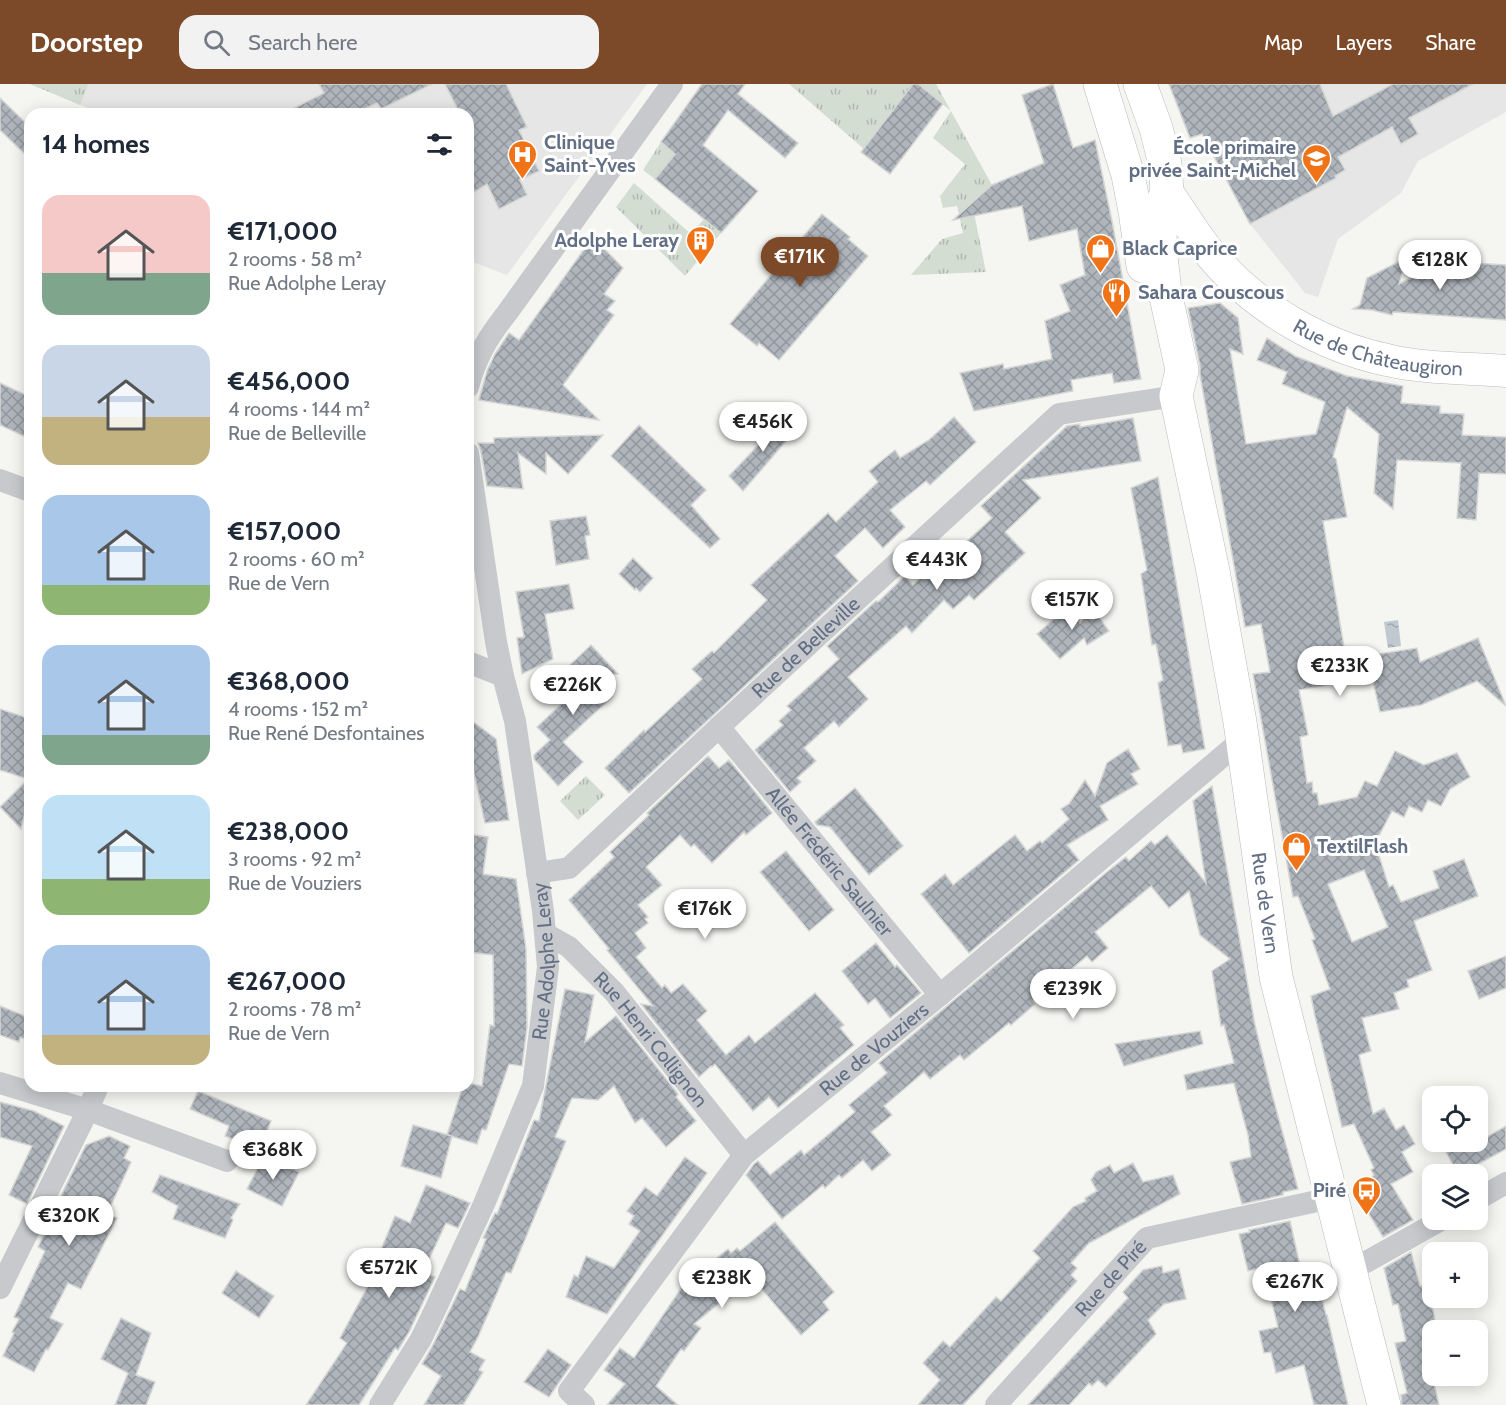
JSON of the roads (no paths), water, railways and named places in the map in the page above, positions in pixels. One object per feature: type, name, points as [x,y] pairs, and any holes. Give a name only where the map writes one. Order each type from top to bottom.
[{"type":"main road","name":"Rue de Vern","points":[[1100,84],[1128,175],[1159,375],[1176,396]]},
{"type":"main road","points":[[1115,84],[1142,155],[1150,171],[1167,192]]},
{"type":"main road","name":"Rue de Vern","points":[[1140,84],[1165,164],[1167,192],[1161,206],[1160,246],[1165,292],[1182,370],[1176,396],[1213,571],[1243,739],[1276,977],[1384,1405]]},
{"type":"main road","name":"Rue de Châteaugiron","points":[[1167,192],[1212,256],[1246,290],[1293,323],[1319,337],[1353,351],[1387,360],[1415,365],[1506,371]]},
{"type":"street","points":[[474,370],[484,344],[494,329],[672,84]]},
{"type":"street","name":"Rue de Belleville","points":[[537,873],[569,868],[718,727],[1059,414],[1176,396]]},
{"type":"street","points":[[0,480],[24,489]]},
{"type":"street","name":"Rue Adolphe Leray","points":[[380,1405],[421,1339],[435,1310],[488,1195],[533,1086],[548,967],[546,934],[514,721],[496,642],[474,494]]},
{"type":"street","points":[[474,664],[503,676]]},
{"type":"street","name":"Allée Frédéric Saulnier","points":[[718,727],[940,995]]},
{"type":"street","name":"Rue de Vouziers","points":[[584,1405],[569,1391],[744,1155],[940,995],[1243,739]]},
{"type":"street","name":"Rue Henri Collignon","points":[[546,934],[569,946],[614,992],[744,1155]]},
{"type":"street","points":[[0,1083],[24,1090]]},
{"type":"street","points":[[29,1092],[88,1110],[226,1161]]},
{"type":"street","points":[[0,1288],[96,1092]]},
{"type":"street","points":[[1488,1193],[1506,1183]]},
{"type":"street","name":"Rue de Piré","points":[[996,1405],[1147,1238],[1331,1198]]},
{"type":"street","points":[[1350,1272],[1424,1230]]},
{"type":"water","points":[[1398,620],[1401,646],[1388,648],[1384,622]]},
{"type":"place","name":"Clinique Saint-Yves","points":[[523,180]]},
{"type":"place","name":"École primaire privée Saint-Michel","points":[[1317,184]]},
{"type":"place","name":"Adolphe Leray","points":[[700,266]]},
{"type":"place","name":"Black Caprice","points":[[1101,274]]},
{"type":"place","name":"Sahara Couscous","points":[[1117,318]]},
{"type":"place","name":"TextilFlash","points":[[1296,872]]},
{"type":"place","name":"Piré","points":[[1367,1216]]}]
